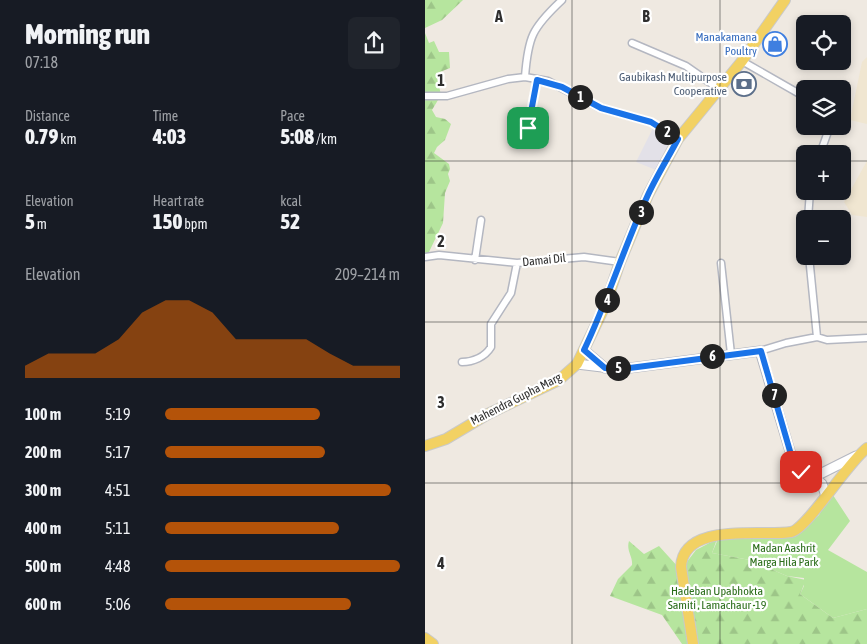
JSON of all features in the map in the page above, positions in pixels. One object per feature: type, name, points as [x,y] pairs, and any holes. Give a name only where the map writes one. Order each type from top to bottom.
[{"type":"main road","name":"Mahendra Gupha Marg","points":[[425,446],[446,439],[488,414],[559,380],[577,364],[605,306],[620,262],[648,195],[678,139],[742,60],[785,0]]},
{"type":"main road","points":[[584,350],[605,368]]},
{"type":"main road","points":[[577,364],[622,369],[761,351],[795,465],[801,472],[814,477],[822,484],[826,496]]},
{"type":"main road","points":[[814,477],[856,456],[867,448]]},
{"type":"main road","points":[[693,644],[681,567],[681,561],[689,550],[715,535],[793,532],[815,513],[856,456]]},
{"type":"main road","points":[[425,638],[433,644]]},
{"type":"street","points":[[525,77],[527,48],[534,31],[545,16],[562,0]]},
{"type":"street","points":[[632,43],[686,66],[719,89]]},
{"type":"street","points":[[742,60],[796,92]]},
{"type":"street","points":[[425,96],[447,96],[500,81],[525,77],[562,87],[601,108],[651,122],[678,139]]},
{"type":"street","points":[[528,128],[537,80]]},
{"type":"street","points":[[475,260],[481,220]]},
{"type":"street","name":"Damai Dil","points":[[425,257],[439,255],[517,263],[584,258],[620,262]]},
{"type":"street","points":[[462,362],[468,362],[484,356],[491,347],[491,324],[511,293],[517,263]]},
{"type":"street","points":[[721,263],[731,354]]},
{"type":"street","points":[[810,265],[817,337]]},
{"type":"street","points":[[761,351],[786,343],[817,337],[827,340],[867,338]]},
{"type":"shaded area","points":[[867,57],[867,124],[851,120],[862,62]]},
{"type":"shaded area","points":[[653,128],[672,137],[656,170],[636,162]]},
{"type":"shaded area","points":[[867,161],[867,217],[852,215],[851,210],[849,210],[844,202],[845,200],[851,200],[851,190]]},
{"type":"green space","points":[[425,0],[463,0],[442,20],[425,28]]},
{"type":"green space","points":[[425,33],[429,43],[434,41],[439,52],[449,52],[450,68],[440,72],[437,77],[441,95],[432,110],[436,117],[445,119],[451,124],[445,140],[437,147],[434,153],[449,164],[448,174],[450,181],[445,193],[443,223],[428,254],[425,254]]},
{"type":"green space","name":"Madan Aashrit Marga Hila Park","points":[[831,492],[850,521],[828,550],[867,572],[867,609],[833,618],[800,594],[804,586],[804,578],[787,576],[750,560],[712,553],[718,539],[795,537],[819,515]]},
{"type":"green space","name":"Hadeban Upabhokta Samiti , Lamachaur -19","points":[[717,539],[712,553],[750,560],[787,576],[806,580],[800,594],[833,618],[867,609],[867,644],[682,644],[662,615],[610,596],[618,579],[632,565],[628,548],[629,541],[644,554],[659,546],[679,568],[683,567],[696,550]]},
{"type":"place","name":"Manakamana Poultry","points":[[775,44]]},
{"type":"place","name":"Gaubikash Multipurpose Cooperative","points":[[744,84]]},
{"type":"route","points":[[528,128],[537,80],[548,81],[562,87],[601,108],[651,122],[678,139],[648,195],[620,262],[605,306],[584,350],[605,368],[622,369],[723,354],[761,351],[792,458],[801,472]]}]
